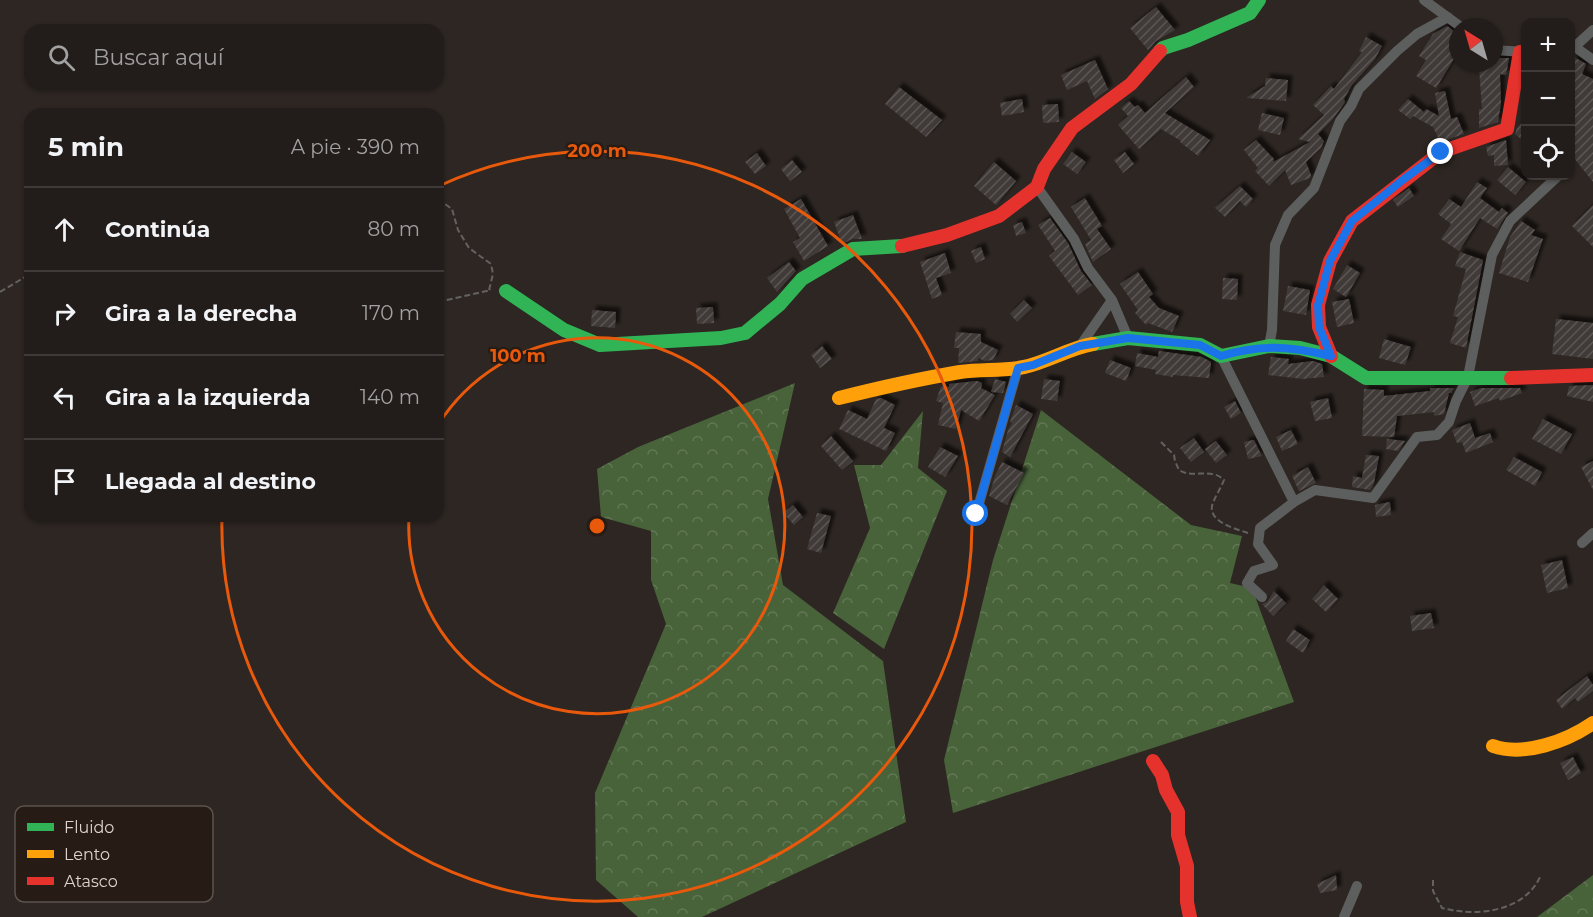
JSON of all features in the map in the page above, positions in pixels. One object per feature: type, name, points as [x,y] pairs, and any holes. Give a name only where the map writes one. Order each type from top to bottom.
[{"type":"street","points":[[506,291],[564,330],[600,345],[721,338],[745,333],[780,304],[802,279],[853,249],[904,246],[947,235],[999,216],[1037,187],[1044,169],[1072,128],[1131,84],[1163,48],[1188,40],[1250,13],[1259,0]]},
{"type":"street","points":[[1269,346],[1272,330],[1275,245],[1288,215],[1314,188],[1340,121],[1359,89],[1417,34],[1448,17],[1424,0]]},
{"type":"street","points":[[1575,47],[1593,30]]},
{"type":"street","points":[[1575,50],[1593,60]]},
{"type":"street","points":[[1503,51],[1521,52]]},
{"type":"street","points":[[1331,356],[1319,327],[1318,305],[1330,261],[1352,221],[1441,152],[1507,129],[1521,62]]},
{"type":"street","points":[[1262,597],[1247,583],[1254,571],[1273,565],[1258,543],[1260,528],[1294,502],[1315,490],[1373,498],[1417,437],[1437,435],[1449,422],[1468,377],[1492,255],[1510,221],[1554,180]]},
{"type":"street","points":[[1037,187],[1074,239],[1089,268],[1112,300],[1128,338]]},
{"type":"street","points":[[1080,346],[1112,300]]},
{"type":"street","points":[[839,398],[962,372],[1033,365],[1080,346],[1128,338],[1200,345],[1221,356],[1294,502]]},
{"type":"street","points":[[1221,356],[1269,346],[1300,348],[1331,356],[1366,378],[1545,378],[1593,375]]},
{"type":"street","points":[[976,514],[1018,368]]},
{"type":"street","points":[[1582,543],[1593,533]]},
{"type":"street","points":[[1492,746],[1507,750],[1544,745],[1587,728],[1593,723]]},
{"type":"street","points":[[1153,761],[1162,775],[1170,799],[1178,812],[1178,835],[1187,866],[1187,902],[1190,917]]},
{"type":"street","points":[[1344,917],[1357,886]]},
{"type":"path","points":[[444,203],[452,209],[459,230],[469,248],[491,264],[493,274],[489,290]]},
{"type":"path","points":[[0,292],[24,278]]},
{"type":"path","points":[[444,301],[489,290],[506,291]]},
{"type":"path","points":[[1161,442],[1174,455],[1179,470],[1191,475],[1210,473],[1219,475],[1224,480],[1212,506],[1212,514],[1217,520],[1259,536]]},
{"type":"path","points":[[1433,880],[1432,891],[1442,908],[1472,913],[1496,910],[1526,896],[1535,888],[1540,877]]},
{"type":"green space","points":[[795,383],[768,499],[783,585],[883,661],[906,822],[702,917],[638,917],[596,880],[595,793],[666,624],[651,580],[651,531],[601,517],[597,469],[638,447]]},
{"type":"green space","points":[[1041,410],[1191,525],[1242,536],[1230,583],[1252,588],[1294,702],[953,813],[944,760],[993,560]]},
{"type":"green space","points":[[923,411],[918,468],[947,491],[884,649],[833,613],[870,528],[854,465],[881,465]]},
{"type":"green space","points":[[1593,875],[1593,917],[1537,917]]},
{"type":"building","points":[[1156,7],[1175,30],[1156,41],[1148,50],[1130,28]]},
{"type":"building","points":[[1447,26],[1449,27],[1449,67],[1436,88],[1416,76],[1426,60],[1419,56],[1433,34]]},
{"type":"building","points":[[1366,37],[1382,46],[1375,59],[1352,85],[1344,99],[1345,102],[1333,119],[1318,134],[1324,141],[1321,148],[1306,162],[1310,178],[1291,185],[1285,170],[1269,186],[1255,171],[1258,168],[1244,150],[1256,140],[1274,159],[1273,162],[1310,142],[1298,139],[1324,115],[1313,105],[1331,86],[1334,89],[1362,52],[1359,51]]},
{"type":"building","points":[[1503,58],[1509,58],[1506,75],[1500,74],[1501,103],[1498,122],[1479,128],[1479,109],[1482,109],[1479,72],[1503,72]]},
{"type":"building","points":[[1575,58],[1586,64],[1582,74],[1593,79],[1593,182],[1575,159]]},
{"type":"building","points":[[1095,60],[1108,89],[1095,99],[1087,81],[1067,90],[1061,75]]},
{"type":"building","points":[[1186,77],[1194,87],[1165,113],[1210,140],[1198,156],[1181,141],[1161,129],[1139,149],[1118,125],[1128,116],[1121,108],[1129,101],[1135,107],[1138,105],[1145,113]]},
{"type":"building","points":[[1266,78],[1288,80],[1286,101],[1246,98],[1265,86]]},
{"type":"building","points":[[899,87],[942,120],[926,137],[885,104]]},
{"type":"building","points":[[1445,91],[1451,119],[1457,117],[1464,134],[1440,142],[1433,127],[1413,116],[1410,119],[1398,110],[1408,99],[1424,112],[1426,109],[1439,116],[1435,93]]},
{"type":"building","points":[[1022,99],[1024,112],[1002,116],[1000,103]]},
{"type":"building","points":[[1058,104],[1059,122],[1043,123],[1042,105]]},
{"type":"building","points":[[1262,113],[1284,118],[1280,135],[1258,130]]},
{"type":"building","points":[[1521,123],[1521,139],[1515,134]]},
{"type":"building","points":[[1506,140],[1508,165],[1494,166],[1494,155],[1488,156],[1486,147]]},
{"type":"building","points":[[1072,152],[1086,162],[1077,174],[1063,164]]},
{"type":"building","points":[[1125,152],[1134,164],[1123,173],[1114,160]]},
{"type":"building","points":[[757,153],[766,166],[755,174],[745,162]]},
{"type":"building","points":[[792,160],[802,172],[790,181],[781,169]]},
{"type":"building","points":[[994,162],[1016,181],[996,205],[974,186]]},
{"type":"building","points":[[1508,167],[1526,182],[1515,195],[1497,180]]},
{"type":"building","points":[[1477,182],[1487,188],[1480,198],[1499,212],[1502,208],[1508,213],[1497,229],[1480,218],[1459,251],[1441,239],[1451,224],[1438,214],[1449,199],[1461,207]]},
{"type":"building","points":[[1240,186],[1253,199],[1246,207],[1240,201],[1225,217],[1215,208]]},
{"type":"building","points":[[1409,188],[1414,196],[1398,207],[1393,200]]},
{"type":"building","points":[[1085,198],[1102,226],[1097,229],[1111,249],[1093,262],[1085,244],[1091,240],[1071,207]]},
{"type":"building","points":[[801,199],[828,246],[804,261],[793,242],[800,238],[784,209]]},
{"type":"building","points":[[1593,205],[1593,247],[1572,226]]},
{"type":"building","points":[[853,215],[862,239],[852,239],[842,244],[834,222]]},
{"type":"building","points":[[1050,218],[1068,243],[1081,271],[1092,285],[1078,295],[1049,256],[1055,251],[1038,225]]},
{"type":"building","points":[[1521,221],[1535,230],[1531,235],[1543,239],[1528,282],[1499,273],[1510,237]]},
{"type":"building","points":[[1022,222],[1026,233],[1016,236],[1013,225]]},
{"type":"building","points":[[981,247],[985,259],[976,263],[971,251]]},
{"type":"building","points":[[1460,252],[1483,260],[1466,348],[1450,343],[1458,317],[1453,316],[1466,269],[1455,266]]},
{"type":"building","points":[[945,253],[951,273],[936,278],[942,295],[932,299],[920,262]]},
{"type":"building","points":[[789,262],[796,271],[777,292],[767,278]]},
{"type":"building","points":[[1347,265],[1360,273],[1346,297],[1333,289]]},
{"type":"building","points":[[1138,272],[1153,294],[1149,297],[1159,308],[1179,316],[1172,332],[1148,323],[1146,325],[1135,313],[1138,310],[1120,284]]},
{"type":"building","points":[[1223,278],[1238,279],[1237,300],[1222,299]]},
{"type":"building","points":[[1288,286],[1310,290],[1306,315],[1283,311]]},
{"type":"building","points":[[1349,299],[1354,323],[1337,327],[1332,302]]},
{"type":"building","points":[[1024,300],[1032,308],[1017,322],[1010,314]]},
{"type":"building","points":[[713,307],[714,323],[697,324],[696,308]]},
{"type":"building","points":[[592,310],[616,312],[615,328],[591,326]]},
{"type":"building","points":[[1556,319],[1593,323],[1593,359],[1552,354]]},
{"type":"building","points":[[956,332],[981,334],[981,342],[998,350],[993,360],[985,361],[978,358],[978,361],[958,363],[959,348],[954,348]]},
{"type":"building","points":[[1384,339],[1411,347],[1405,365],[1379,358]]},
{"type":"building","points":[[822,346],[832,359],[820,368],[811,355]]},
{"type":"building","points":[[1159,351],[1202,357],[1211,362],[1209,378],[1173,375],[1173,377],[1155,374],[1156,370],[1135,366],[1137,353],[1158,357]]},
{"type":"building","points":[[1271,357],[1289,359],[1288,364],[1313,361],[1322,364],[1324,377],[1303,379],[1268,375]]},
{"type":"building","points":[[1110,360],[1131,368],[1126,381],[1105,373]]},
{"type":"building","points":[[995,379],[1006,382],[1003,393],[991,392]]},
{"type":"building","points":[[1044,379],[1060,381],[1057,401],[1041,399]]},
{"type":"building","points":[[977,381],[982,383],[981,388],[995,395],[979,421],[961,410],[956,429],[938,425],[943,403],[936,401],[941,386],[949,387],[949,384]]},
{"type":"building","points":[[1593,385],[1593,402],[1567,396],[1569,386]]},
{"type":"building","points":[[1430,388],[1454,388],[1449,393],[1444,414],[1434,416],[1434,412],[1397,416],[1394,437],[1362,436],[1364,389],[1384,390],[1384,396],[1430,391]]},
{"type":"building","points":[[1481,388],[1520,388],[1522,393],[1500,401],[1499,398],[1475,406],[1470,392]]},
{"type":"building","points":[[881,398],[895,405],[884,428],[895,433],[886,451],[839,429],[848,410],[867,419],[876,399]]},
{"type":"building","points":[[1328,398],[1332,418],[1315,421],[1310,402]]},
{"type":"building","points":[[1235,401],[1241,413],[1231,419],[1224,407]]},
{"type":"building","points":[[1016,405],[1033,414],[1010,457],[1002,452]]},
{"type":"building","points":[[1543,419],[1572,434],[1561,454],[1532,439]]},
{"type":"building","points":[[1470,423],[1475,438],[1490,433],[1493,442],[1466,453],[1462,442],[1457,443],[1452,430]]},
{"type":"building","points":[[1291,430],[1298,444],[1282,451],[1276,437]]},
{"type":"building","points":[[831,436],[853,461],[842,470],[821,446]]},
{"type":"building","points":[[1194,438],[1204,452],[1191,462],[1180,448]]},
{"type":"building","points":[[1387,439],[1405,441],[1398,451],[1386,449]]},
{"type":"building","points":[[1254,440],[1262,456],[1248,459],[1244,442]]},
{"type":"building","points":[[1216,441],[1227,455],[1216,463],[1205,449]]},
{"type":"building","points":[[940,447],[958,456],[945,477],[928,467]]},
{"type":"building","points":[[1366,455],[1379,456],[1374,483],[1370,490],[1352,487],[1353,476],[1362,478]]},
{"type":"building","points":[[1514,457],[1542,472],[1535,486],[1506,470]]},
{"type":"building","points":[[1593,461],[1593,490],[1581,467]]},
{"type":"building","points":[[1002,462],[1024,473],[1007,505],[989,496]]},
{"type":"building","points":[[1308,467],[1316,483],[1299,491],[1292,476]]},
{"type":"building","points":[[1390,502],[1391,515],[1376,517],[1375,505]]},
{"type":"building","points":[[793,505],[803,517],[794,525],[783,513]]},
{"type":"building","points":[[817,513],[831,516],[821,553],[807,549]]},
{"type":"building","points":[[1562,560],[1568,588],[1547,593],[1541,565]]},
{"type":"building","points":[[1324,585],[1338,599],[1326,612],[1312,599]]},
{"type":"building","points":[[1274,591],[1286,603],[1273,616],[1262,604],[1267,602]]},
{"type":"building","points":[[1431,613],[1434,628],[1412,631],[1410,616]]},
{"type":"building","points":[[1293,629],[1310,640],[1303,653],[1286,641]]},
{"type":"building","points":[[1587,676],[1593,685],[1593,691],[1578,702],[1575,698],[1562,709],[1556,700]]},
{"type":"building","points":[[1573,757],[1581,773],[1568,780],[1560,763]]},
{"type":"building","points":[[1336,875],[1337,890],[1320,893],[1317,884]]},
{"type":"traffic: fast","points":[[1160,51],[1250,13],[1259,0]]},
{"type":"traffic: fast","points":[[506,291],[564,330],[600,345],[721,338],[745,333],[780,304],[802,279],[853,249],[902,246]]},
{"type":"traffic: fast","points":[[1093,344],[1128,338],[1200,345],[1221,356],[1269,346],[1300,348],[1331,356],[1366,378],[1511,378]]},
{"type":"traffic: slow","points":[[839,398],[960,372],[1024,367],[1093,344]]},
{"type":"traffic: slow","points":[[1493,746],[1518,750],[1545,745],[1571,736],[1593,723]]},
{"type":"traffic: jam","points":[[902,246],[947,235],[999,216],[1037,187],[1044,169],[1072,128],[1131,84],[1160,51]]},
{"type":"traffic: jam","points":[[1331,356],[1319,327],[1318,305],[1330,261],[1352,221],[1441,152],[1507,129],[1520,52]]},
{"type":"traffic: jam","points":[[1511,378],[1593,375]]},
{"type":"traffic: jam","points":[[1153,761],[1162,775],[1166,790],[1178,812],[1178,835],[1187,866],[1187,902],[1190,917]]},
{"type":"route","points":[[976,514],[1018,368],[1033,365],[1080,346],[1128,338],[1200,345],[1221,356],[1269,346],[1300,348],[1331,356],[1319,327],[1318,305],[1330,261],[1352,221],[1441,152]]}]
